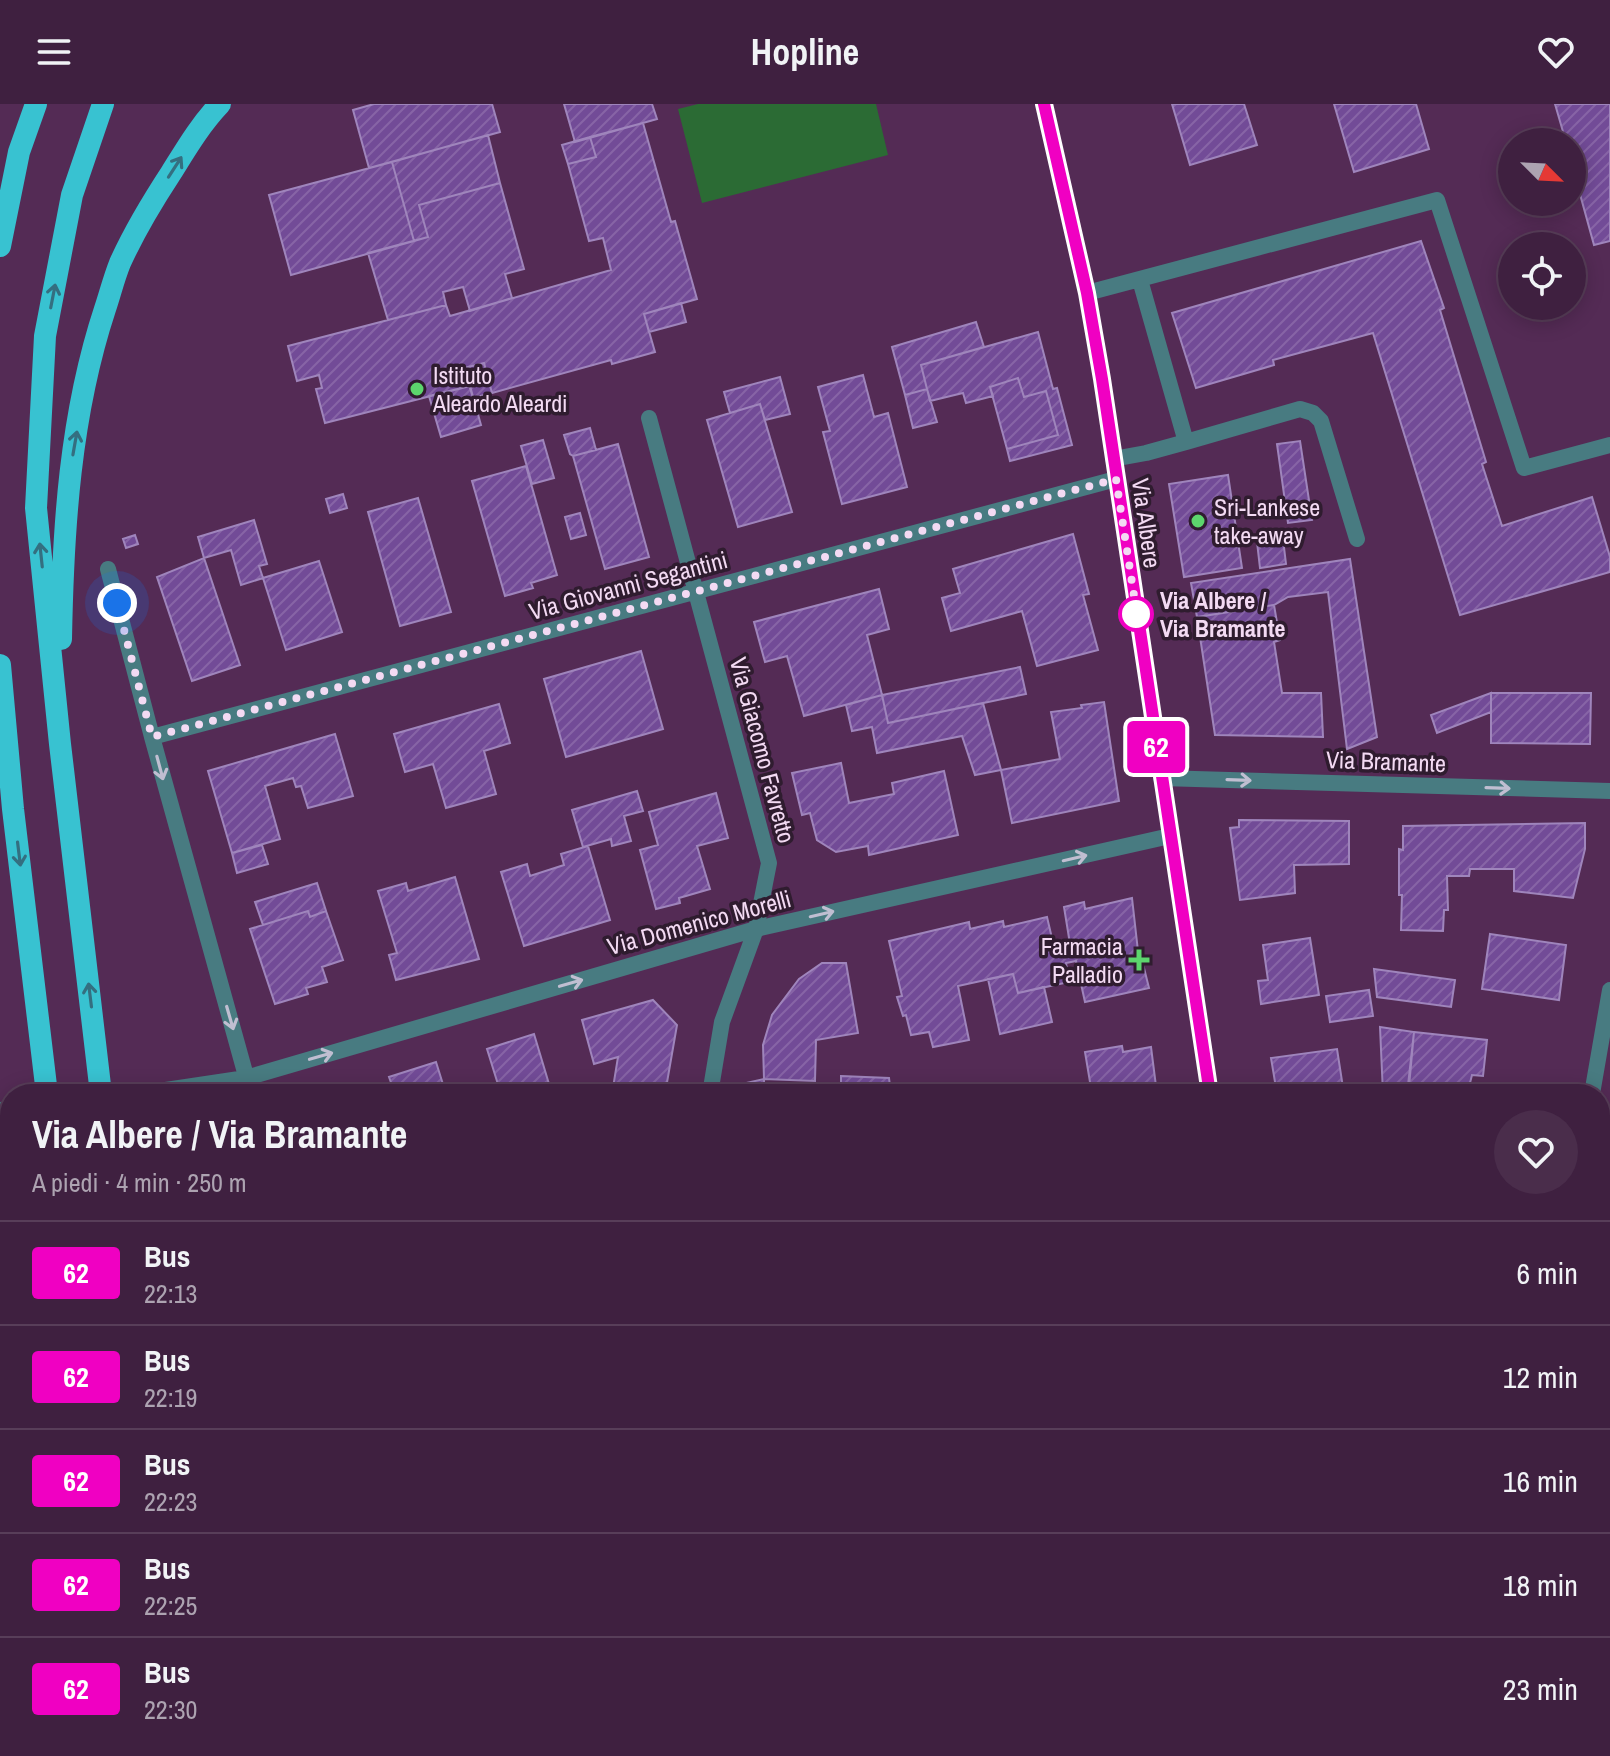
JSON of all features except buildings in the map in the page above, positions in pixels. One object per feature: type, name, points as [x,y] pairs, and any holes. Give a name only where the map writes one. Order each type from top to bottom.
[{"type":"highway","points":[[0,246],[19,152],[36,104]]},
{"type":"highway","points":[[100,1084],[36,508],[45,336],[72,195],[103,104]]},
{"type":"highway","points":[[60,744],[62,556],[71,466],[89,356],[119,264],[135,233],[198,131],[220,104]]},
{"type":"highway","points":[[0,665],[13,809],[46,1084]]},
{"type":"street","name":"Via Albere","points":[[1044,104],[1087,293],[1208,1084]]},
{"type":"street","points":[[1087,293],[1437,200],[1524,468],[1610,445]]},
{"type":"street","points":[[1140,280],[1186,442]]},
{"type":"street","points":[[1113,459],[1146,453],[1300,409],[1313,413],[1321,421],[1357,539]]},
{"type":"street","name":"Via Giacomo Favretto","points":[[649,418],[769,863],[756,929],[722,1022],[712,1084]]},
{"type":"street","name":"Via Giovanni Segantini","points":[[152,737],[1116,479]]},
{"type":"street","points":[[108,569],[247,1084]]},
{"type":"street","name":"Via Bramante","points":[[1161,778],[1610,791]]},
{"type":"street","name":"Via Domenico Morelli","points":[[254,1084],[756,929],[1170,836]]},
{"type":"street","points":[[1594,1084],[1610,990]]},
{"type":"green space","points":[[698,104],[876,104],[888,155],[702,203],[678,109]]},
{"type":"bus line","name":"62","points":[[1044,104],[1087,293],[1102,379],[1208,1084]]},
{"type":"place","name":"Istituto Aleardo Aleardi","points":[[417,389]]},
{"type":"place","name":"Sri-Lankese take-away","points":[[1198,521]]},
{"type":"place","name":"Via Albere / Via Bramante","points":[[1136,614]]},
{"type":"place","name":"Farmacia Palladio","points":[[1139,960]]},
{"type":"route","points":[[117,603],[152,737],[1116,479],[1139,628],[1136,614]]}]
